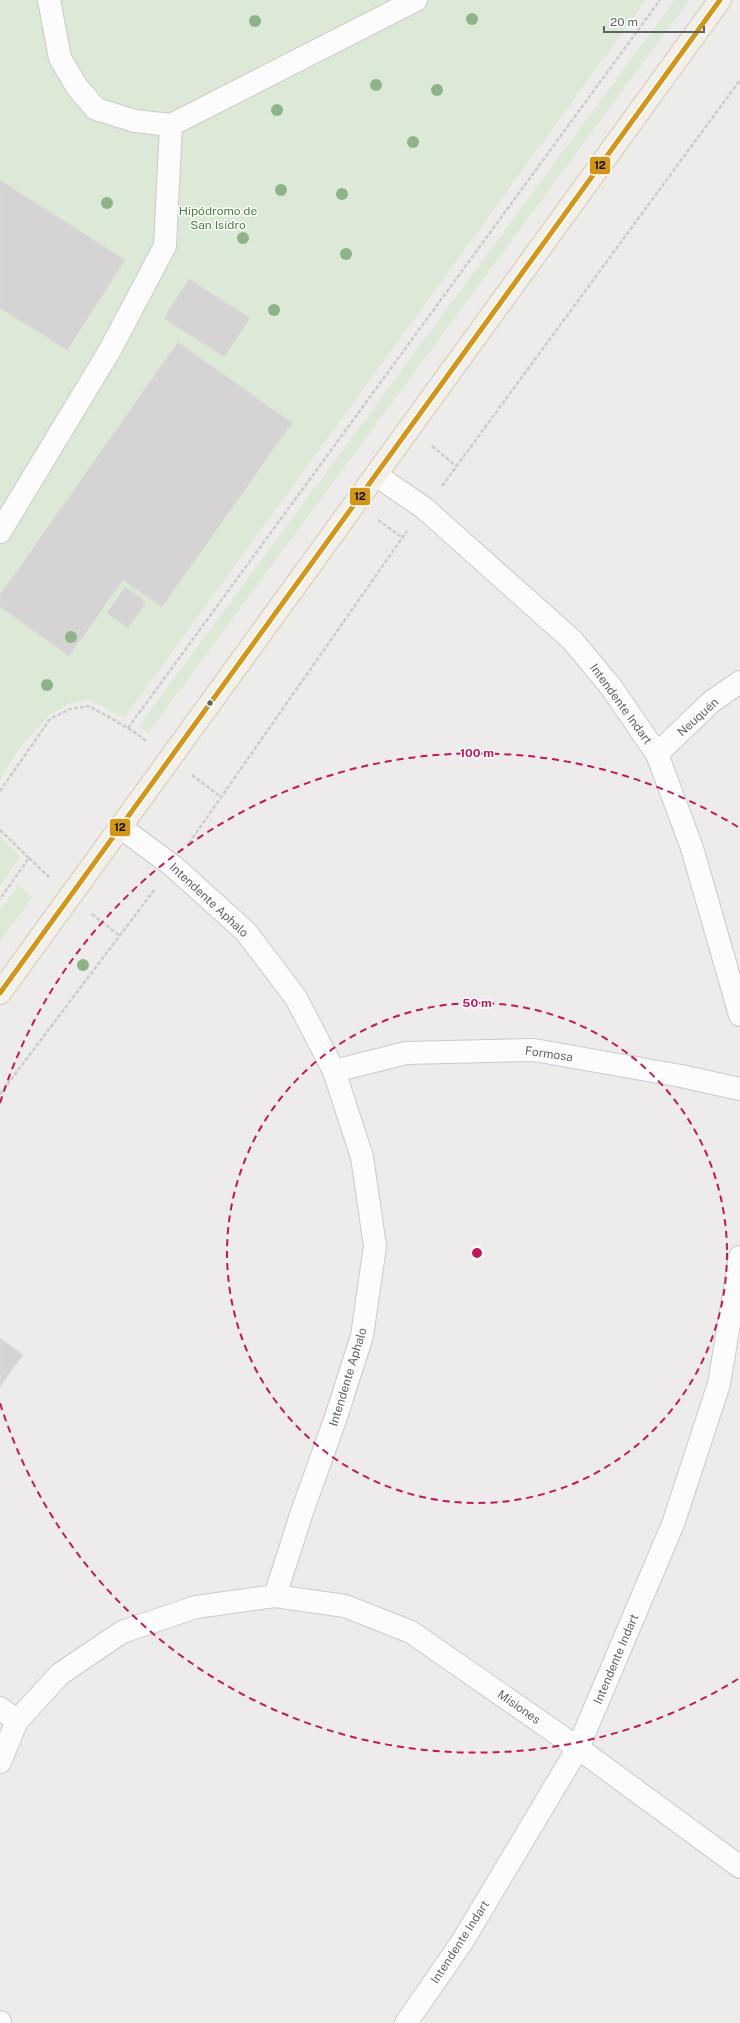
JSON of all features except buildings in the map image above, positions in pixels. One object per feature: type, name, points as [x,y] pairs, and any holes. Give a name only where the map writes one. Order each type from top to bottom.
[{"type":"main road","points":[[0,993],[720,0]]},
{"type":"street","points":[[49,0],[60,58],[77,87],[96,109],[135,121],[171,125],[416,0]]},
{"type":"street","points":[[0,532],[110,350],[165,246],[171,125]]},
{"type":"street","name":"Intendente Indart","points":[[376,475],[424,508],[572,640],[611,687],[657,754],[692,848],[740,1015]]},
{"type":"street","name":"Neuquén","points":[[657,754],[711,702],[740,682]]},
{"type":"street","name":"Intendente Aphalo","points":[[120,827],[173,866],[246,932],[296,998],[334,1071],[362,1157],[375,1246],[362,1336],[275,1596]]},
{"type":"street","name":"Formosa","points":[[334,1071],[406,1053],[534,1050],[681,1076],[740,1089]]},
{"type":"street","name":"Intendente Indart","points":[[406,2023],[462,1942],[578,1748],[673,1524],[717,1392],[740,1258]]},
{"type":"street","points":[[0,1762],[17,1721],[60,1674],[122,1632],[196,1607],[275,1596]]},
{"type":"street","name":"Misiones","points":[[275,1596],[345,1606],[411,1632],[578,1748],[740,1867]]},
{"type":"street","points":[[0,1708],[17,1721]]},
{"type":"path","points":[[0,792],[50,719],[70,709],[89,706],[128,728],[660,0]]},
{"type":"path","points":[[0,1094],[173,866],[424,508],[740,80]]},
{"type":"path","points":[[0,830],[29,858],[0,899]]},
{"type":"green space","name":"Hipódromo de San Isidro","points":[[0,0],[646,0],[124,718],[90,700],[70,703],[49,715],[18,750],[0,780]]},
{"type":"green space","points":[[675,0],[689,0],[148,733],[139,726]]},
{"type":"green space","points":[[0,836],[20,857],[0,886]]},
{"type":"green space","points":[[18,886],[32,897],[0,941],[0,911]]},
{"type":"transit line","name":"12","points":[[0,993],[720,0]]}]
